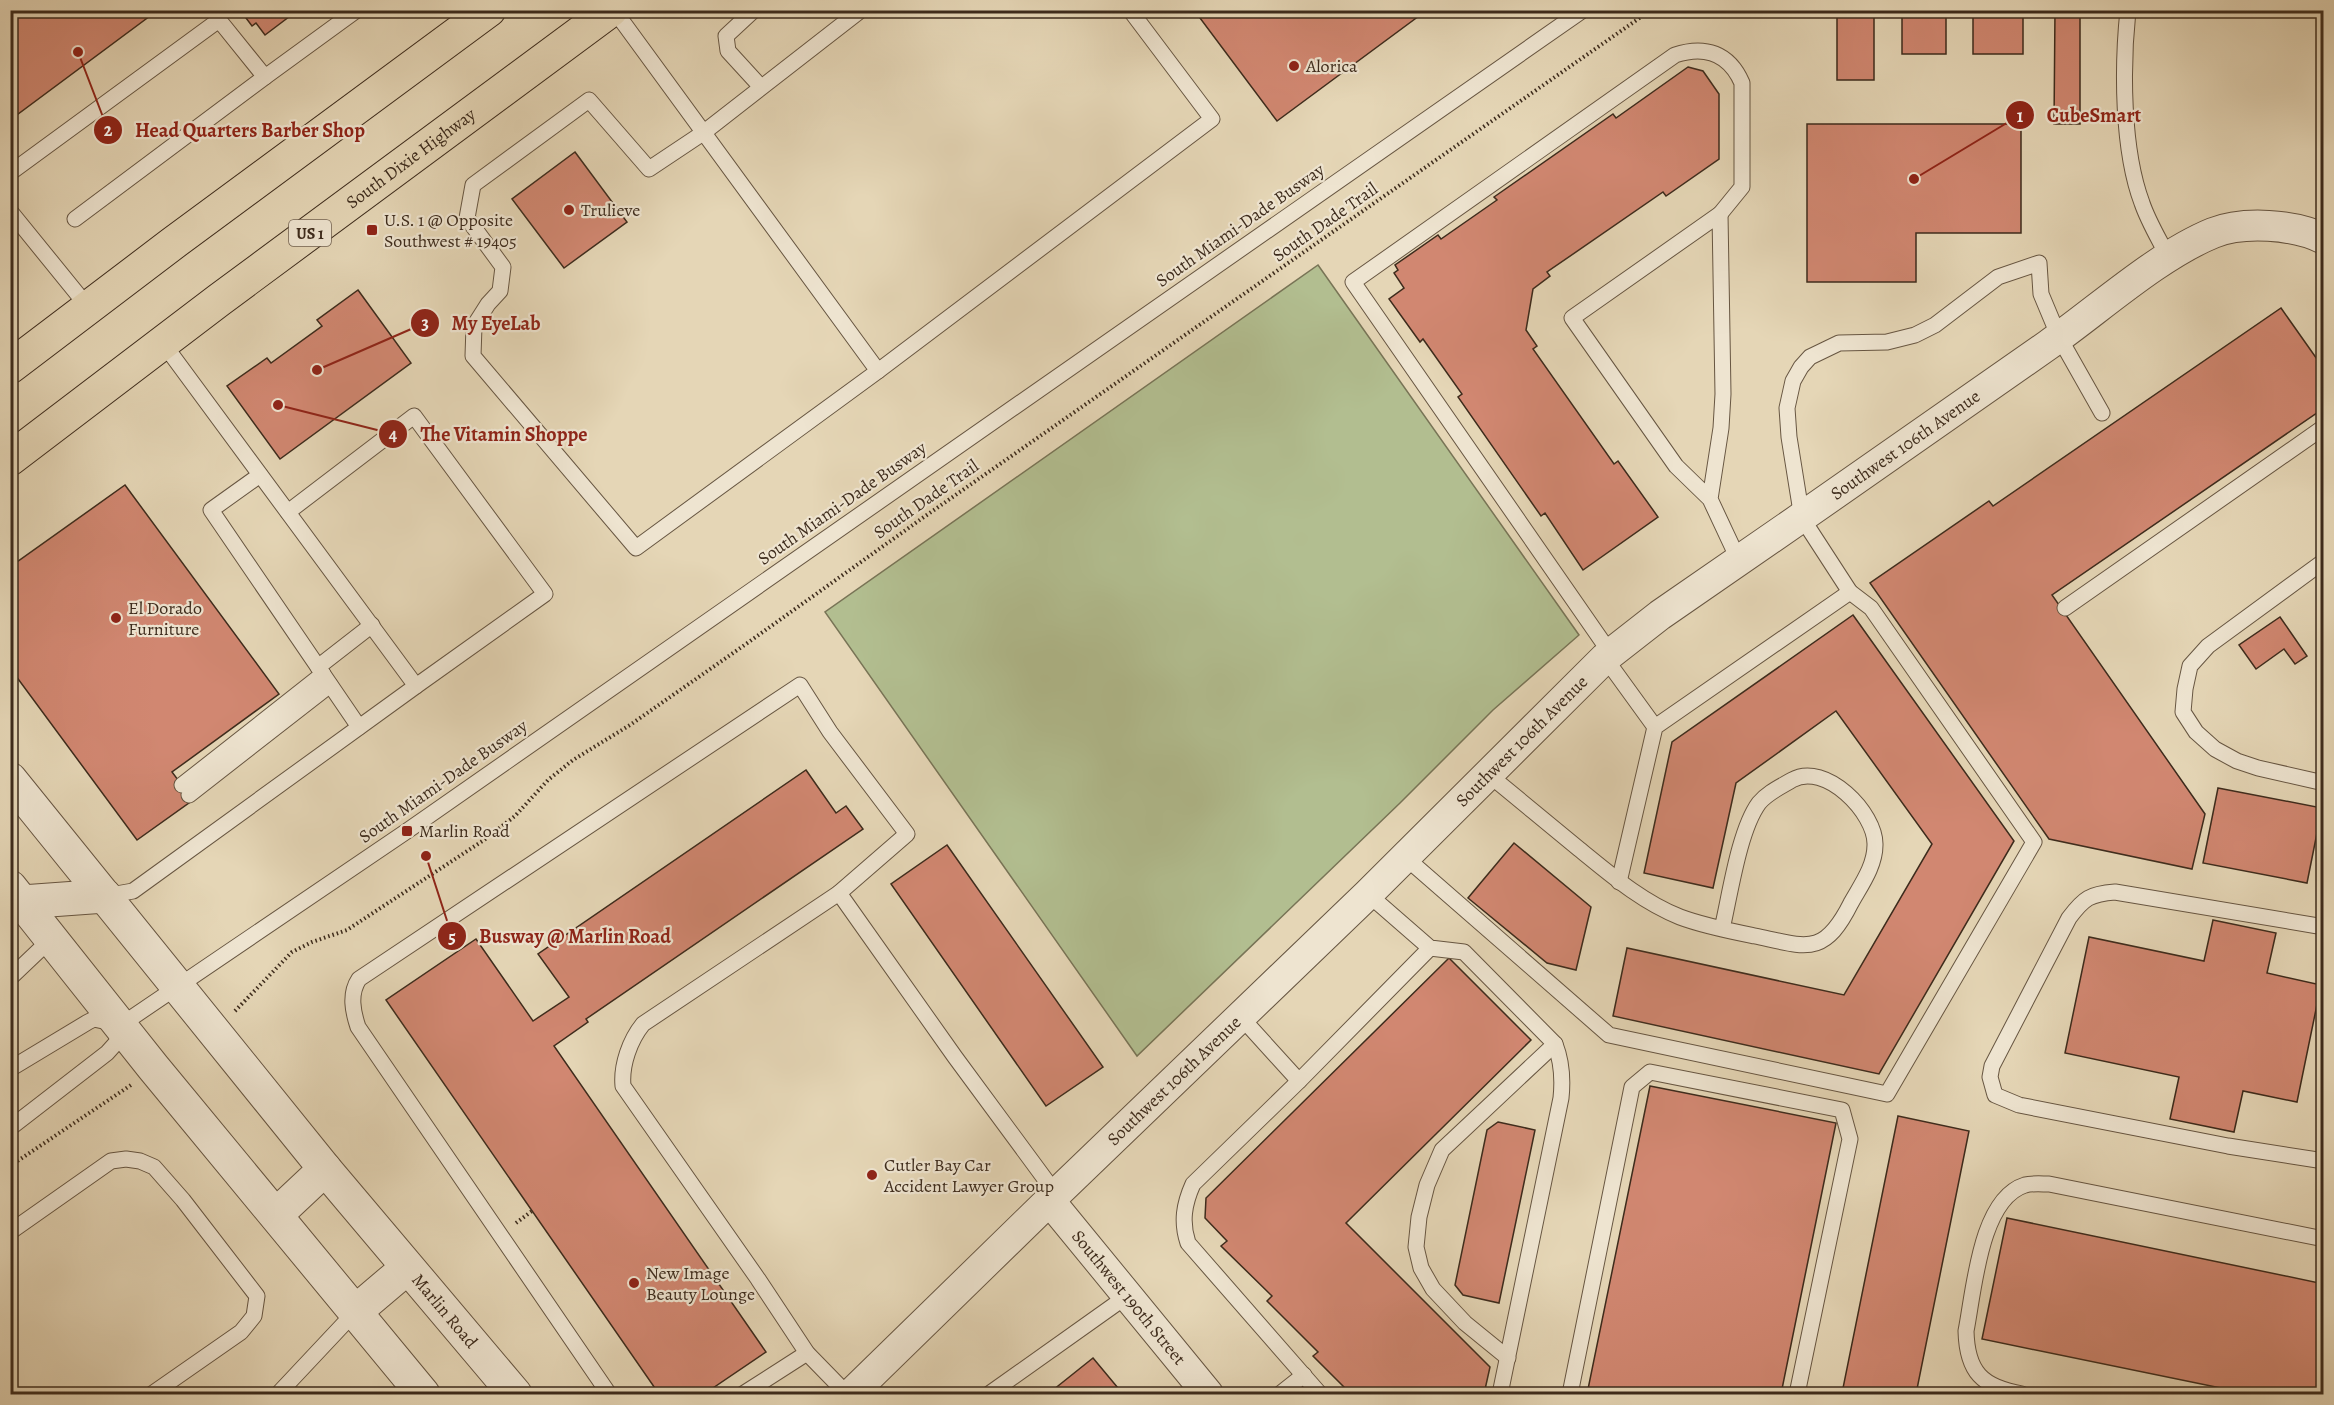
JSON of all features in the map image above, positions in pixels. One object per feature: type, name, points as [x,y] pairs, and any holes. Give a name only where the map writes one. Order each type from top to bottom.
[{"type":"highway","points":[[10,367],[489,10]]},
{"type":"highway","name":"South Dixie Highway","points":[[10,459],[163,342],[613,10]]},
{"type":"street","name":"Southwest 106th Avenue","points":[[849,1395],[1368,894],[1608,656],[1660,615],[2059,337],[2168,257],[2214,233],[2264,225],[2288,228],[2324,239]]},
{"type":"street","name":"Marlin Road","points":[[10,779],[325,1169],[515,1395]]},
{"type":"street","points":[[16,894],[105,896]]},
{"type":"street","points":[[16,894],[423,1395]]},
{"type":"street","points":[[276,1215],[325,1169]]},
{"type":"street","name":"Southwest 190th Street","points":[[1053,1197],[1127,1296],[1208,1395]]},
{"type":"street","points":[[355,1312],[407,1268]]},
{"type":"lane","points":[[75,219],[357,10]]},
{"type":"lane","points":[[613,10],[878,371]]},
{"type":"lane","points":[[754,10],[726,36],[728,51],[761,87]]},
{"type":"lane","points":[[861,10],[703,133],[649,170],[589,100],[474,185],[467,218],[503,267],[500,291],[488,304],[474,326],[473,356],[636,548],[878,371],[1212,119],[1130,10]]},
{"type":"lane","name":"South Miami-Dade Busway","points":[[121,1025],[407,831],[1583,10]]},
{"type":"lane","points":[[2128,10],[2125,69],[2128,135],[2132,165],[2141,202],[2168,257]]},
{"type":"lane","points":[[10,173],[215,15],[265,77]]},
{"type":"lane","points":[[1656,727],[1353,282],[1675,55],[1690,50],[1706,51],[1723,57],[1736,69],[1742,83],[1742,187],[1720,214],[1572,318],[1676,466],[1710,499],[1739,561]]},
{"type":"lane","points":[[10,211],[88,307]]},
{"type":"lane","points":[[1710,499],[1721,428],[1723,394],[1720,214]]},
{"type":"lane","points":[[1405,857],[1609,1035],[1887,1094],[2034,842],[1871,608],[1850,592],[1802,518],[1789,437],[1788,408],[1793,381],[1810,357],[1839,343],[1887,342],[1915,335],[1935,325],[1998,277],[2039,263],[2041,294],[2059,337],[2102,414]]},
{"type":"lane","points":[[163,342],[416,686]]},
{"type":"lane","points":[[105,896],[133,891],[545,594],[414,417],[288,512]]},
{"type":"lane","points":[[2065,608],[2324,427]]},
{"type":"lane","points":[[260,475],[211,510],[359,728]]},
{"type":"lane","points":[[2324,561],[2208,646],[2190,666],[2183,712],[2196,732],[2215,749],[2236,760],[2258,768],[2324,783]]},
{"type":"lane","points":[[1619,882],[1656,727],[1850,592]]},
{"type":"lane","points":[[185,790],[324,675],[372,625]]},
{"type":"lane","points":[[609,1395],[358,1027],[353,1003],[356,984],[359,979],[800,685],[830,732],[907,834],[839,893],[643,1024],[632,1041],[622,1078],[623,1086],[807,1353],[849,1395]]},
{"type":"lane","points":[[1488,774],[1619,882],[1665,911],[1700,924],[1722,929],[1802,946],[1818,943],[1830,936],[1841,924],[1872,863],[1875,837],[1871,825],[1846,793],[1831,782],[1816,776],[1801,775],[1759,802],[1744,831],[1722,929]]},
{"type":"lane","points":[[2322,1156],[2228,1146],[2019,1106],[1995,1095],[1991,1088],[1990,1077],[1992,1066],[2069,918],[2079,903],[2094,894],[2115,892],[2324,927]]},
{"type":"lane","points":[[839,893],[1053,1197]]},
{"type":"lane","points":[[1368,894],[1430,948],[1464,952],[1555,1044],[1560,1057],[1563,1077],[1561,1098],[1500,1395]]},
{"type":"lane","points":[[10,978],[51,939]]},
{"type":"lane","points":[[1320,1395],[1188,1243],[1184,1222],[1187,1199],[1193,1184],[1299,1081],[1430,948]]},
{"type":"lane","points":[[1240,1016],[1299,1081]]},
{"type":"lane","points":[[10,1069],[94,1019],[121,1025],[116,1043],[107,1053],[10,1128]]},
{"type":"lane","points":[[1508,1358],[1464,1323],[1433,1289],[1421,1268],[1416,1247],[1419,1217],[1427,1185],[1442,1149],[1555,1044]]},
{"type":"lane","points":[[1570,1395],[1632,1087],[1650,1072],[1842,1110],[1850,1139],[1797,1395]]},
{"type":"lane","points":[[10,1232],[111,1161],[126,1159],[140,1161],[154,1167],[183,1200],[257,1296],[257,1306],[254,1316],[241,1332],[152,1395]]},
{"type":"lane","points":[[2022,1395],[1997,1387],[1978,1376],[1970,1363],[1966,1348],[1966,1331],[1986,1229],[1996,1210],[2009,1194],[2026,1185],[2049,1184],[2324,1239]]},
{"type":"lane","points":[[989,1395],[1127,1296]]},
{"type":"lane","points":[[278,1395],[355,1312]]},
{"type":"lane","points":[[743,1395],[807,1353]]},
{"type":"lane","points":[[1280,1395],[1304,1375]]},
{"type":"path","name":"South Dade Trail","points":[[232,1013],[292,952],[346,930],[484,840],[515,816],[548,780],[573,760],[630,725],[933,510],[1651,10]]},
{"type":"path","points":[[10,1166],[135,1082]]},
{"type":"green space","points":[[1318,265],[1579,635],[1493,710],[1400,803],[1137,1056],[825,612]]},
{"type":"building","points":[[10,10],[158,10],[10,120]]},
{"type":"building","points":[[240,10],[298,10],[265,35],[256,23],[252,26]]},
{"type":"building","name":"Alorica","points":[[1194,10],[1427,10],[1277,121]]},
{"type":"building","points":[[1837,10],[1874,10],[1874,80],[1837,80]]},
{"type":"building","points":[[1902,10],[1946,10],[1946,54],[1902,54]]},
{"type":"building","points":[[1973,10],[2023,10],[2023,54],[1973,54]]},
{"type":"building","points":[[2055,10],[2080,10],[2080,124],[2054,124]]},
{"type":"building","points":[[1688,67],[1703,71],[1719,94],[1719,159],[1666,196],[1663,192],[1547,272],[1550,276],[1533,289],[1526,330],[1537,346],[1533,349],[1614,464],[1618,461],[1658,517],[1583,570],[1545,513],[1541,516],[1458,397],[1462,394],[1423,339],[1420,342],[1389,299],[1404,288],[1394,273],[1398,270],[1395,265],[1438,235],[1441,239],[1497,200],[1494,197],[1613,114],[1616,118]]},
{"type":"building","points":[[1807,124],[2021,124],[2021,233],[1916,233],[1916,282],[1807,282]]},
{"type":"building","name":"Trulieve","points":[[575,152],[627,222],[564,268],[512,199]]},
{"type":"building","points":[[358,290],[411,363],[280,459],[227,386],[267,358],[271,363],[322,326],[317,320]]},
{"type":"building","points":[[2281,308],[2324,369],[2324,408],[2052,595],[2205,814],[2192,869],[2049,839],[1870,583],[1989,501],[1993,506]]},
{"type":"building","name":"El Dorado Furniture","points":[[125,485],[279,694],[172,772],[193,800],[137,840],[10,668],[10,567]]},
{"type":"building","points":[[1853,615],[2014,841],[1879,1074],[1613,1016],[1627,948],[1844,995],[1932,844],[1836,711],[1736,783],[1713,888],[1644,873],[1672,742]]},
{"type":"building","points":[[2280,617],[2307,656],[2295,664],[2284,649],[2256,669],[2239,645]]},
{"type":"building","points":[[806,770],[836,813],[846,806],[863,829],[586,1019],[588,1022],[554,1046],[766,1352],[704,1394],[659,1394],[386,1000],[476,939],[533,1021],[569,997],[538,954]]},
{"type":"building","points":[[2218,788],[2322,808],[2307,883],[2203,863]]},
{"type":"building","points":[[1514,843],[1591,907],[1576,970],[1547,963],[1468,898]]},
{"type":"building","points":[[947,845],[1103,1067],[1046,1106],[891,884]]},
{"type":"building","points":[[2213,920],[2276,933],[2267,973],[2321,985],[2297,1102],[2243,1091],[2234,1132],[2170,1119],[2179,1077],[2065,1053],[2089,937],[2204,961]]},
{"type":"building","points":[[1449,958],[1531,1040],[1346,1223],[1490,1367],[1484,1394],[1351,1394],[1313,1356],[1318,1352],[1267,1301],[1272,1296],[1221,1246],[1227,1241],[1205,1218],[1206,1198]]},
{"type":"building","points":[[1650,1086],[1836,1123],[1781,1394],[1587,1394]]},
{"type":"building","points":[[1898,1116],[1969,1131],[1916,1394],[1842,1393]]},
{"type":"building","points":[[1498,1122],[1535,1130],[1499,1303],[1463,1295],[1455,1285],[1487,1130]]},
{"type":"building","points":[[2007,1218],[2324,1284],[2324,1394],[2250,1394],[1982,1339]]},
{"type":"building","points":[[1093,1358],[1123,1394],[1048,1394]]},
{"type":"place","name":"Head Quarters Barber Shop","points":[[78,52]]},
{"type":"place","name":"Alorica","points":[[1294,66]]},
{"type":"place","name":"CubeSmart","points":[[1914,179]]},
{"type":"place","name":"Trulieve","points":[[569,210]]},
{"type":"place","name":"U.S. 1 @ Opposite Southwest # 19405","points":[[372,230]]},
{"type":"place","name":"My EyeLab","points":[[317,370]]},
{"type":"place","name":"The Vitamin Shoppe","points":[[278,405]]},
{"type":"place","name":"El Dorado Furniture","points":[[116,618]]},
{"type":"place","name":"Marlin Road","points":[[407,831]]},
{"type":"place","name":"Busway @ Marlin Road","points":[[426,856]]},
{"type":"place","name":"Cutler Bay Car Accident Lawyer Group","points":[[872,1175]]},
{"type":"place","name":"New Image Beauty Lounge","points":[[634,1283]]}]
